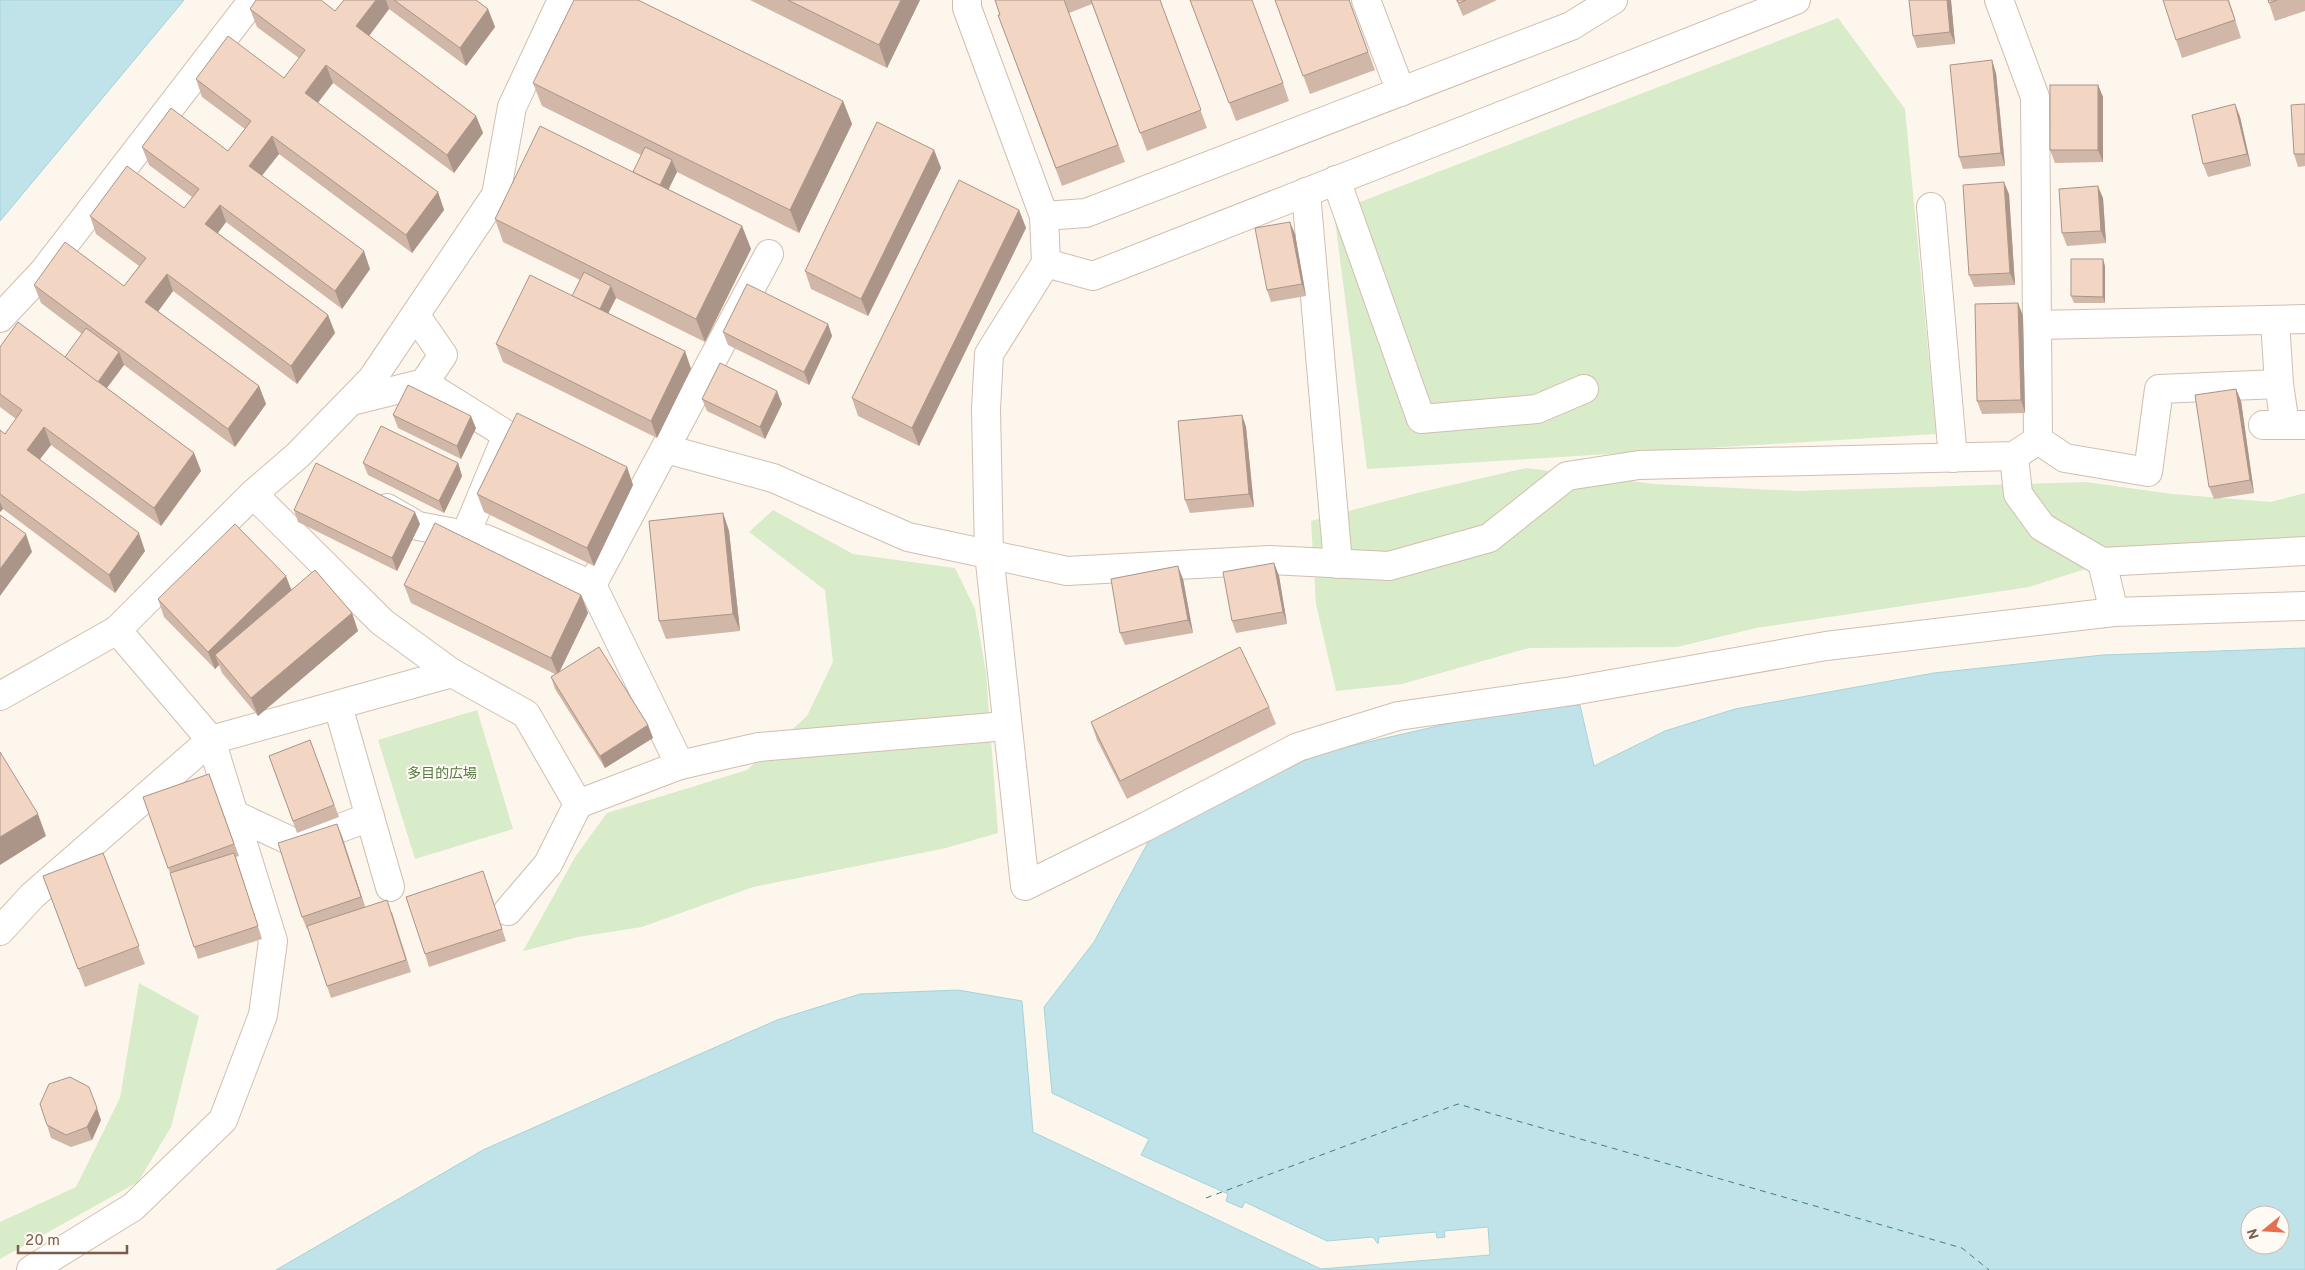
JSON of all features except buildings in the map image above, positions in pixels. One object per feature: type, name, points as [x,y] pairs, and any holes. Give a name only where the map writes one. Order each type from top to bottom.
[{"type":"street","points":[[0,318],[44,271],[253,0]]},
{"type":"street","points":[[0,696],[117,630],[253,494],[298,456],[372,379],[496,195],[512,107],[562,0]]},
{"type":"street","points":[[967,0],[967,8],[1044,216],[1046,263],[989,354],[986,409],[988,553],[1025,886],[1145,827],[1298,747],[1398,716],[1572,691],[1826,646],[2114,612],[2305,606]]},
{"type":"street","points":[[1366,0],[1401,92]]},
{"type":"street","points":[[1044,216],[1086,213],[1571,26],[1612,0]]},
{"type":"street","points":[[1046,263],[1093,276],[1796,0]]},
{"type":"street","points":[[1998,0],[2035,97],[2038,440]]},
{"type":"street","points":[[1336,180],[1421,419],[1537,409],[1584,389]]},
{"type":"street","points":[[1306,192],[1338,564]]},
{"type":"street","points":[[1931,207],[1953,458]]},
{"type":"street","points":[[592,586],[769,254]]},
{"type":"street","points":[[352,401],[424,383],[442,355],[416,316]]},
{"type":"street","points":[[2037,325],[2305,319]]},
{"type":"street","points":[[2275,320],[2284,425]]},
{"type":"street","points":[[424,383],[507,435],[465,536]]},
{"type":"street","points":[[2038,440],[2065,458],[2148,472],[2159,389],[2279,384]]},
{"type":"street","points":[[666,450],[773,478],[908,537],[1067,571],[1270,560],[1389,566],[1489,538],[1567,476],[1639,465],[2014,456],[2038,440]]},
{"type":"street","points":[[298,456],[323,470]]},
{"type":"street","points":[[2014,456],[2018,494],[2042,527],[2102,562],[2305,551]]},
{"type":"street","points":[[253,494],[382,622],[452,673],[526,714],[578,804]]},
{"type":"street","points":[[366,496],[418,526],[486,539],[592,586],[680,765]]},
{"type":"street","points":[[2102,562],[2114,612]]},
{"type":"street","points":[[31,1270],[133,1207],[223,1120],[263,1015],[273,941],[211,740],[117,630]]},
{"type":"street","points":[[0,931],[32,896],[211,740],[452,673]]},
{"type":"street","points":[[338,706],[390,886]]},
{"type":"street","points":[[508,911],[548,864],[578,804],[680,765],[759,747],[1006,726]]},
{"type":"street","points":[[233,814],[297,844],[370,817]]},
{"type":"green space","points":[[1838,18],[1905,109],[1936,434],[1367,469],[1334,212]]},
{"type":"green space","points":[[1526,468],[1654,484],[1797,491],[2086,482],[2172,494],[2271,502],[2305,493],[2305,565],[2127,556],[2029,587],[1756,628],[1677,647],[1529,648],[1402,684],[1336,691],[1316,604],[1311,521],[1417,493]]},
{"type":"green space","points":[[773,510],[853,554],[955,568],[975,609],[986,672],[998,833],[946,848],[753,887],[642,927],[578,937],[523,951],[575,857],[607,813],[747,770],[807,716],[833,662],[825,590],[749,532]]},
{"type":"green space","name":"多目的広場","points":[[477,710],[513,829],[415,859],[378,740]]},
{"type":"green space","points":[[139,983],[199,1016],[171,1127],[138,1182],[0,1259],[0,1222],[76,1187],[120,1098]]},
{"type":"water","points":[[0,0],[184,0],[0,221]]},
{"type":"water","points":[[2305,648],[2305,1270],[276,1270],[483,1150],[777,1020],[860,994],[958,990],[1022,1001],[1033,1132],[1321,1269],[1490,1255],[1488,1227],[1444,1231],[1445,1237],[1437,1238],[1436,1232],[1379,1237],[1378,1244],[1373,1237],[1327,1241],[1245,1202],[1242,1208],[1226,1201],[1228,1194],[1141,1155],[1149,1139],[1052,1093],[1044,1007],[1094,942],[1152,835],[1320,753],[1499,712],[1580,705],[1594,766],[1665,731],[1735,709],[1934,673],[2103,655]]},
{"type":"ferry route","points":[[1206,1198],[1458,1104],[1962,1248],[1989,1270]]}]
